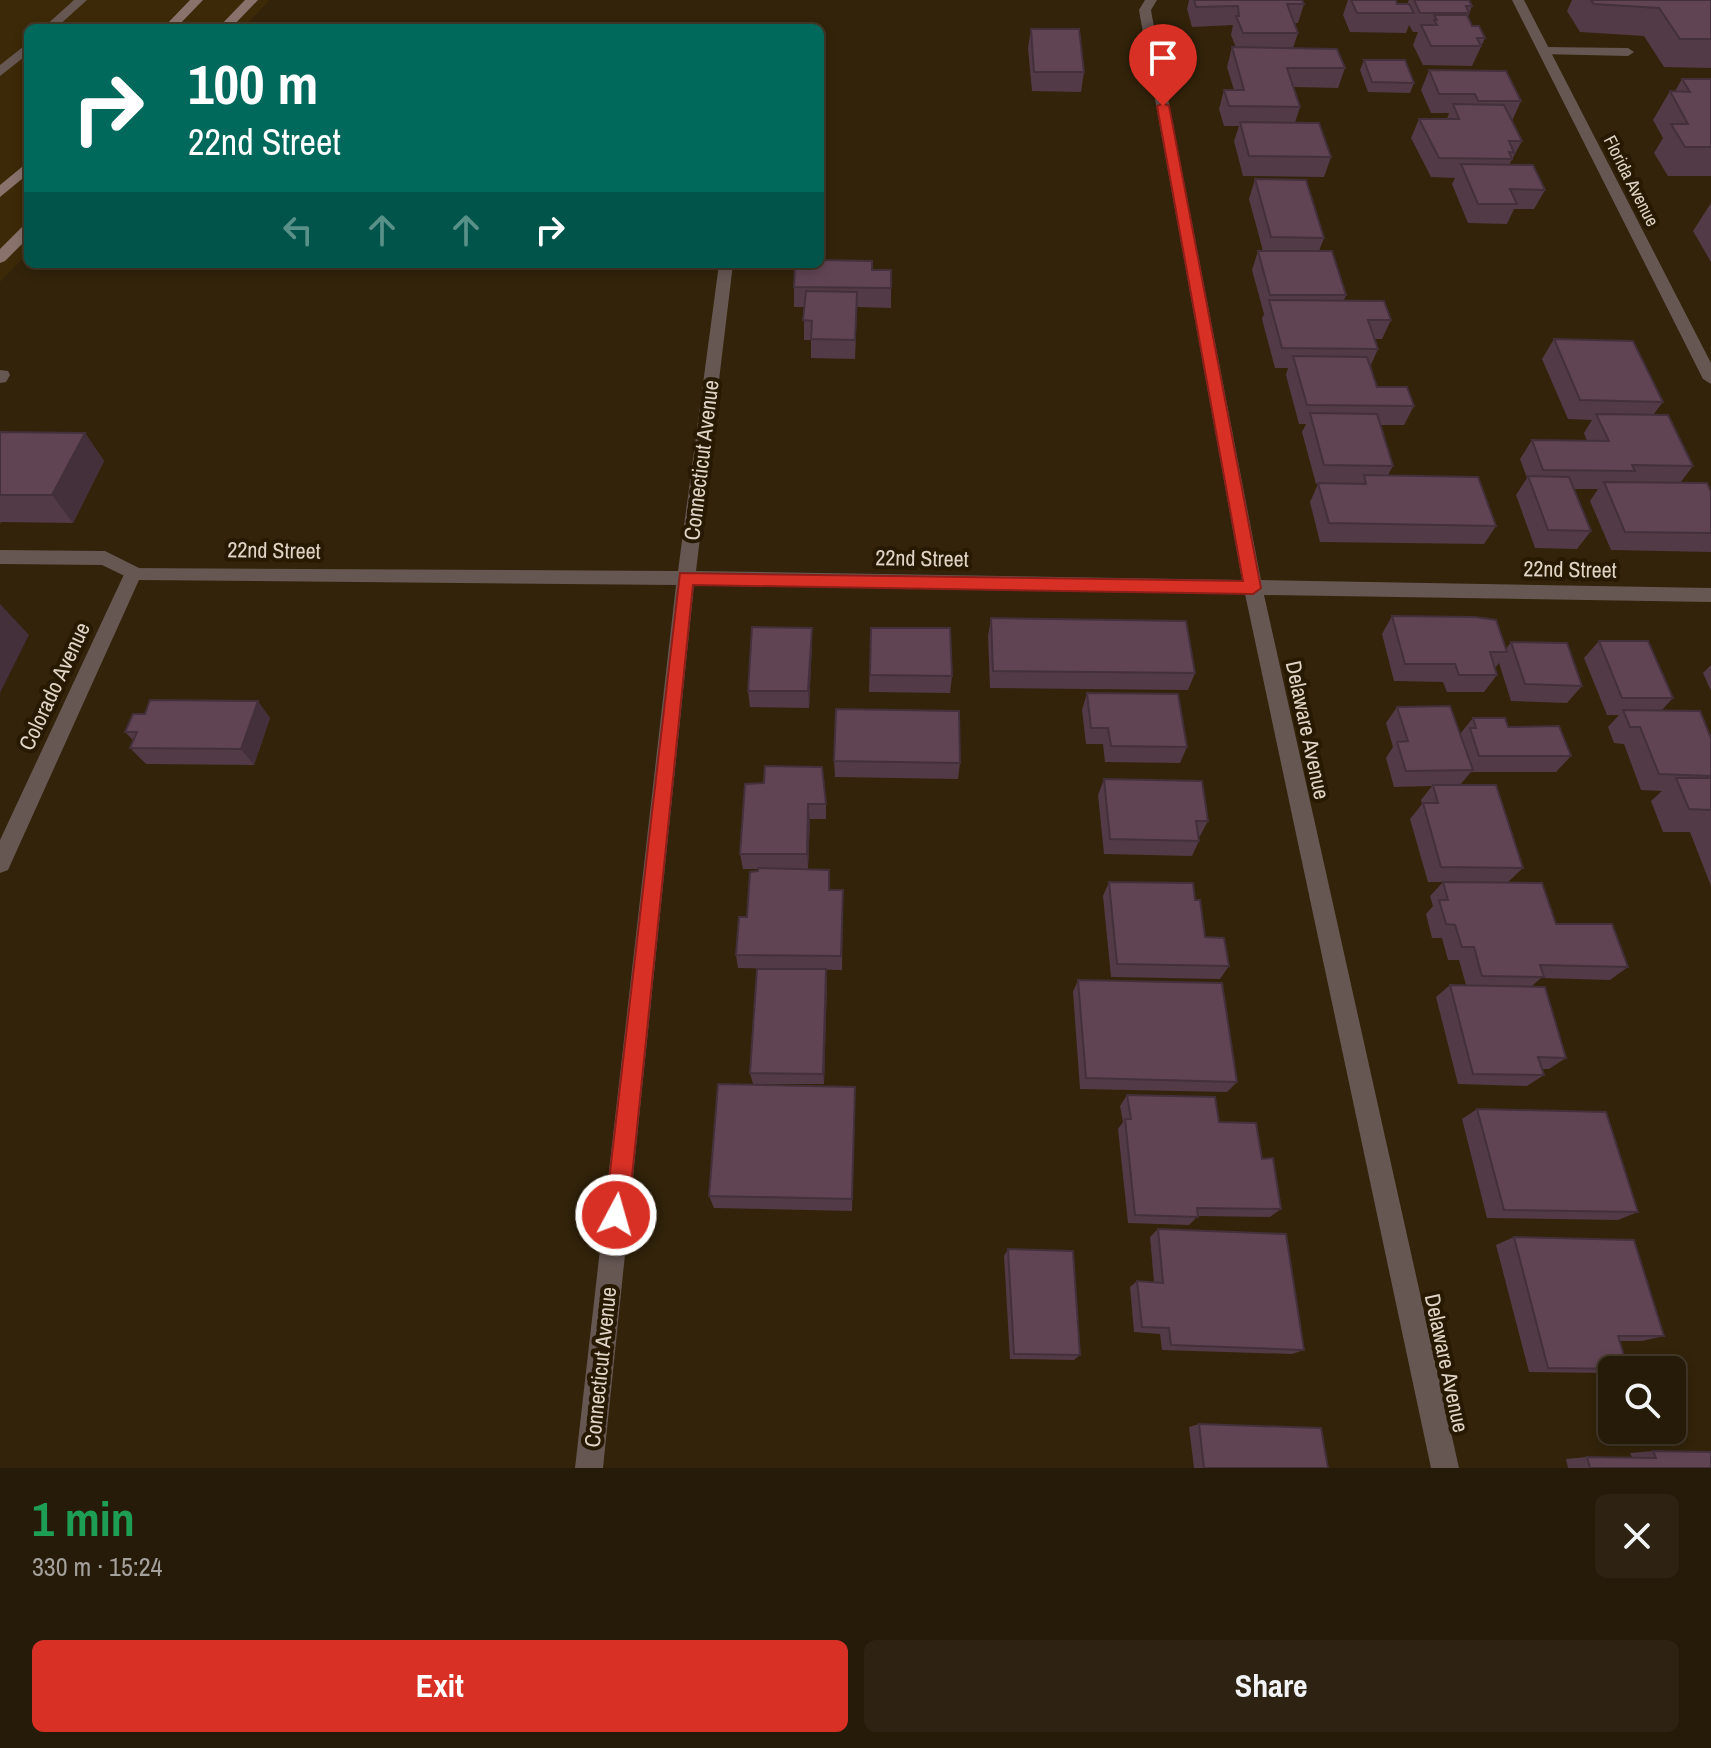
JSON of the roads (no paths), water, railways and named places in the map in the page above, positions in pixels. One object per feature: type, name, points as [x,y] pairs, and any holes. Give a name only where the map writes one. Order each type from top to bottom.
[{"type":"main road","points":[[173,24],[197,0]]},
{"type":"main road","points":[[228,24],[252,0]]},
{"type":"main road","points":[[0,193],[24,170]]},
{"type":"main road","points":[[0,258],[24,233]]},
{"type":"street","points":[[54,24],[81,0]]},
{"type":"street","name":"Delaware Avenue","points":[[1151,0],[1145,10],[1146,16],[1253,588],[1445,1468]]},
{"type":"street","name":"Florida Avenue","points":[[1518,0],[1711,379]]},
{"type":"street","points":[[0,72],[24,51]]},
{"type":"street","points":[[1544,51],[1628,52]]},
{"type":"street","name":"Connecticut Avenue","points":[[589,1468],[686,578],[725,268]]},
{"type":"street","points":[[0,557],[105,558],[133,573]]},
{"type":"street","name":"22nd Street","points":[[133,573],[686,578],[1711,595]]},
{"type":"street","name":"Colorado Avenue","points":[[0,863],[133,573]]}]
